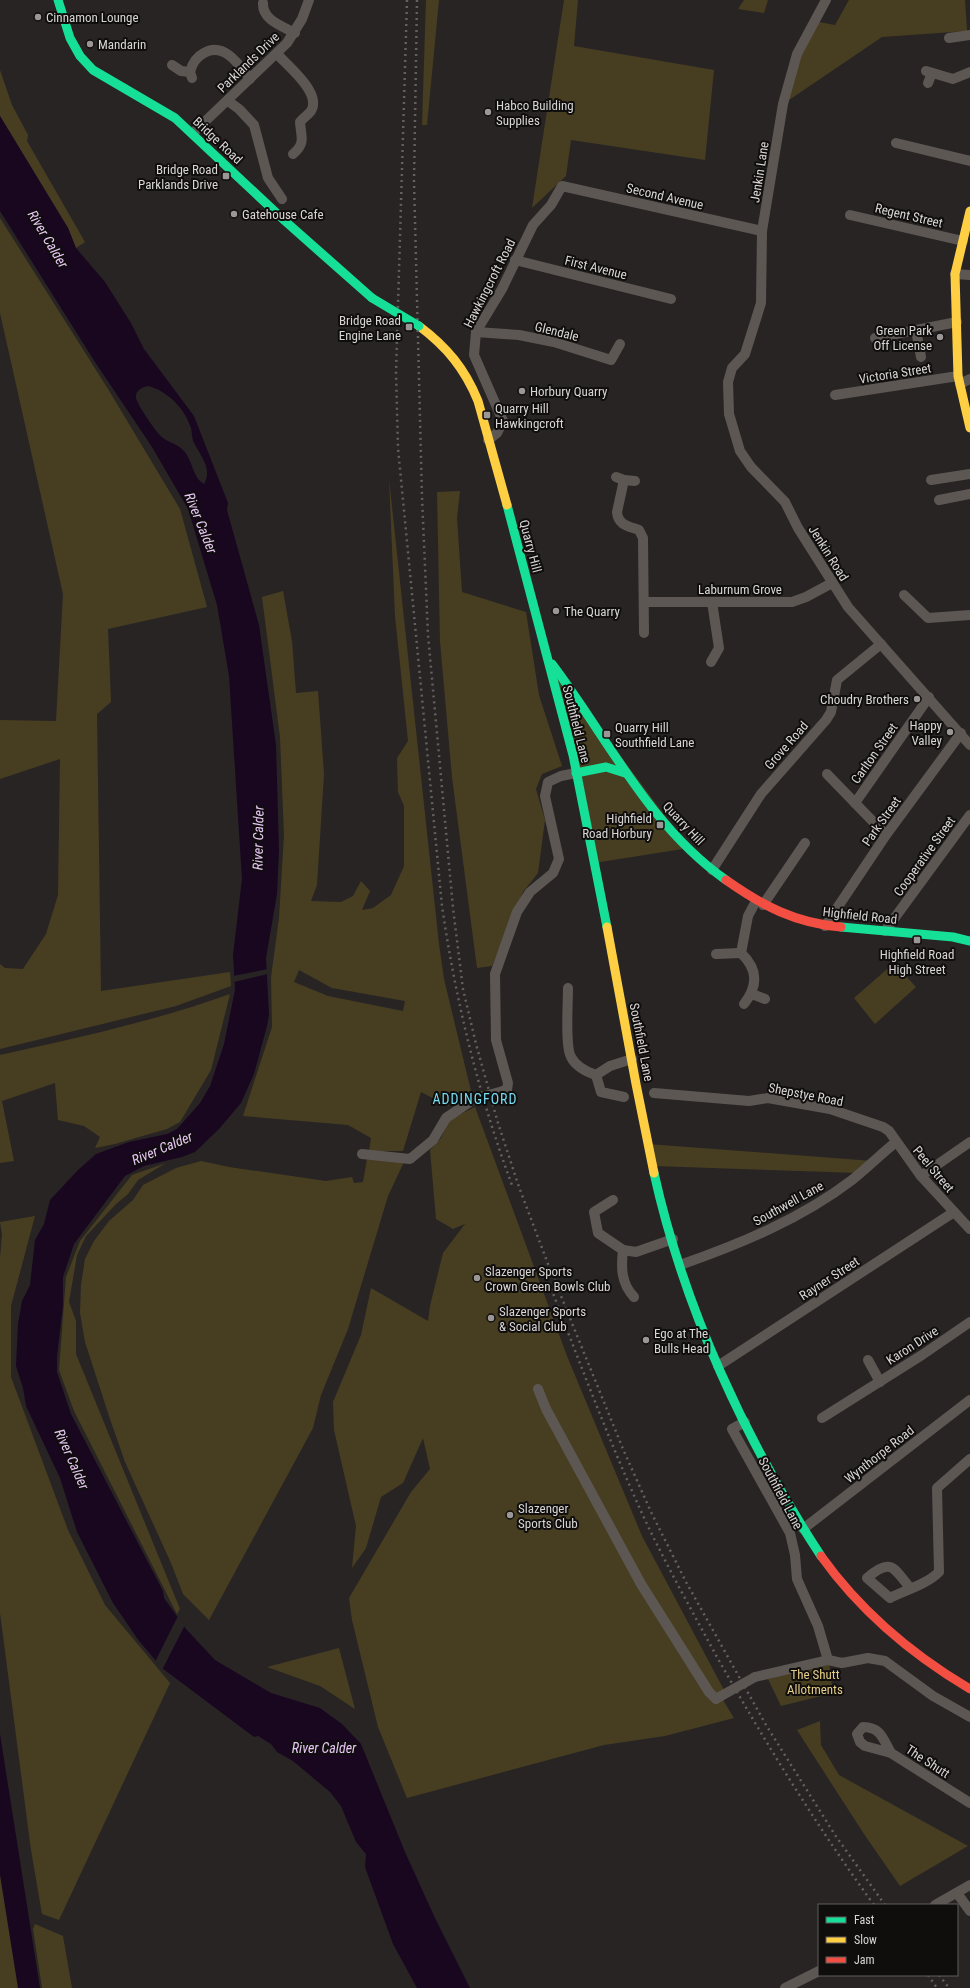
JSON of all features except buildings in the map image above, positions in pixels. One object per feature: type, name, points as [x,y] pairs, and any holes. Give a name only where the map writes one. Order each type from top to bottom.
[{"type":"main road","name":"Bridge Road","points":[[58,0],[70,38],[80,56],[93,70],[175,118],[193,133],[285,221],[372,298],[419,326]]},
{"type":"main road","points":[[970,210],[955,274],[956,334],[959,380],[967,406],[970,428]]},
{"type":"main road","name":"Quarry Hill","points":[[419,326],[442,342],[457,360],[470,380],[488,440],[547,657],[574,694],[625,773],[662,821],[712,870]]},
{"type":"main road","name":"Southfield Lane","points":[[547,657],[576,773],[655,1176],[680,1265],[718,1366],[745,1422],[803,1528],[821,1556],[862,1607],[894,1637],[927,1662],[970,1689]]},
{"type":"main road","points":[[576,773],[603,767],[613,767],[625,773]]},
{"type":"main road","name":"Highfield Road","points":[[712,870],[760,903],[792,917],[825,926],[954,937],[970,941]]},
{"type":"street","name":"Parklands Drive","points":[[193,133],[277,54],[295,32],[309,0]]},
{"type":"street","name":"Jenkin Lane","points":[[745,354],[761,302],[762,231],[783,104],[797,54],[826,0]]},
{"type":"street","points":[[263,3],[263,8],[268,18],[295,32]]},
{"type":"street","points":[[949,38],[970,34]]},
{"type":"street","points":[[172,65],[191,75],[192,66],[201,55],[207,51],[220,50],[233,58],[250,79]]},
{"type":"street","points":[[277,54],[308,87],[313,98],[311,110],[300,122],[302,144],[293,154]]},
{"type":"street","points":[[928,83],[929,72],[953,79],[970,72]]},
{"type":"street","points":[[228,100],[254,125],[268,178],[282,199]]},
{"type":"street","points":[[896,143],[970,160]]},
{"type":"street","name":"Second Avenue","points":[[562,186],[762,231]]},
{"type":"street","name":"Hawkingcroft Road","points":[[488,440],[497,434],[503,422],[474,355],[474,341],[476,332],[502,289],[533,225],[551,205],[562,186]]},
{"type":"street","name":"Regent Street","points":[[850,215],[963,241]]},
{"type":"street","name":"First Avenue","points":[[515,260],[671,299]]},
{"type":"street","points":[[955,274],[970,275]]},
{"type":"street","points":[[875,338],[957,322]]},
{"type":"street","points":[[916,330],[921,356]]},
{"type":"street","name":"Glendale","points":[[476,332],[519,335],[554,342],[612,360],[620,344]]},
{"type":"street","name":"Jenkin Road","points":[[745,354],[732,368],[728,382],[729,414],[740,451],[751,467],[785,502],[798,528],[848,607],[961,733],[970,745]]},
{"type":"street","name":"Victoria Street","points":[[835,395],[970,379]]},
{"type":"street","points":[[931,480],[970,474]]},
{"type":"street","points":[[634,481],[620,479],[617,517],[622,524],[639,530],[643,538],[644,633]]},
{"type":"street","points":[[939,500],[970,494]]},
{"type":"street","name":"Laburnum Grove","points":[[644,602],[797,601],[832,583]]},
{"type":"street","points":[[904,595],[928,618],[970,615]]},
{"type":"street","points":[[711,662],[719,648],[712,602]]},
{"type":"street","name":"Grove Road","points":[[712,870],[761,794],[826,720],[832,708],[838,680],[881,644]]},
{"type":"street","name":"Carlton Street","points":[[855,803],[929,697]]},
{"type":"street","name":"Park Street","points":[[825,926],[886,835],[961,733]]},
{"type":"street","points":[[362,1154],[410,1159],[433,1140],[446,1118],[474,1099],[507,1090],[508,1083],[496,1040],[495,974],[517,912],[530,892],[553,873],[559,859],[545,796],[548,782],[561,776],[576,773]]},
{"type":"street","points":[[827,774],[886,835]]},
{"type":"street","name":"Cooperative Street","points":[[885,931],[970,815]]},
{"type":"street","points":[[744,1004],[752,994],[754,972],[741,953],[748,916],[797,864],[804,843]]},
{"type":"street","points":[[716,954],[741,953]]},
{"type":"street","points":[[568,988],[568,1034],[570,1057],[586,1072],[596,1074],[610,1066],[632,1059]]},
{"type":"street","points":[[752,994],[765,999]]},
{"type":"street","points":[[596,1074],[601,1092],[624,1097]]},
{"type":"street","name":"Shepstye Road","points":[[654,1093],[749,1101],[768,1098],[830,1109],[883,1127],[889,1131],[896,1142]]},
{"type":"street","name":"Peel Street","points":[[896,1142],[921,1176],[970,1228]]},
{"type":"street","name":"Southwell Lane","points":[[680,1265],[746,1241],[820,1202],[852,1179],[896,1142]]},
{"type":"street","points":[[921,1176],[970,1142]]},
{"type":"street","points":[[613,1200],[594,1212],[598,1233],[624,1250],[636,1252],[673,1239]]},
{"type":"street","name":"Rayner Street","points":[[718,1366],[954,1212]]},
{"type":"street","points":[[624,1250],[621,1273],[628,1291],[634,1297]]},
{"type":"street","name":"Karon Drive","points":[[827,1417],[880,1382],[960,1333],[970,1322]]},
{"type":"street","name":"Karon Drive","points":[[868,1360],[880,1382]]},
{"type":"street","points":[[538,1389],[553,1422],[641,1584],[709,1692],[716,1699],[755,1677],[765,1676],[828,1660],[842,1663],[868,1658],[885,1661],[933,1696],[970,1717]]},
{"type":"street","name":"Wynthorpe Road","points":[[803,1528],[970,1400]]},
{"type":"street","name":"Southfield Lane","points":[[745,1422],[732,1429],[790,1533],[795,1555],[797,1579],[818,1626],[828,1660]]},
{"type":"street","points":[[910,1588],[935,1576],[939,1572],[937,1488],[970,1459]]},
{"type":"street","name":"The Shutt","points":[[891,1752],[970,1803]]},
{"type":"street","points":[[937,1904],[970,1885]]},
{"type":"street","points":[[957,1893],[970,1910]]},
{"type":"street","points":[[785,1988],[818,1971]]},
{"type":"green space","points":[[426,0],[439,0],[427,125],[422,125]]},
{"type":"green space","points":[[564,0],[578,0],[574,46],[714,70],[705,160],[571,140],[566,176],[532,208]]},
{"type":"green space","points":[[744,0],[768,0],[764,13],[738,9]]},
{"type":"green space","points":[[849,0],[965,0],[967,31],[882,37],[789,100],[800,57],[819,22],[835,25]]},
{"type":"green space","points":[[0,70],[12,105],[28,135],[27,141],[85,242],[76,248],[68,228],[0,116]]},
{"type":"green space","points":[[0,218],[108,389],[180,509],[207,607],[108,629],[111,702],[97,714],[101,991],[230,972],[231,986],[176,1006],[0,1049],[0,964],[5,968],[23,969],[46,934],[58,895],[60,759],[0,779],[0,720],[56,721],[63,594],[0,313]]},
{"type":"green space","points":[[389,479],[439,944],[444,979],[472,1095],[448,1106],[421,1092],[403,1151],[369,1151],[371,1138],[348,1125],[243,1116],[272,1027],[271,977],[279,918],[284,835],[280,737],[262,597],[283,591],[292,641],[296,693],[318,691],[324,774],[317,885],[311,901],[341,902],[353,896],[361,881],[370,891],[362,910],[373,908],[391,895],[404,866],[404,806],[398,792],[397,758],[408,741],[395,616]],"holes":[[[299,970],[332,988],[405,1001],[403,1011],[328,996],[294,982]]]},
{"type":"green space","points":[[460,491],[457,518],[462,592],[526,612],[539,695],[562,766],[542,774],[536,789],[545,820],[538,873],[523,892],[492,966],[477,968],[452,777],[440,641],[437,492]]},
{"type":"green space","points":[[547,657],[689,848],[594,863]]},
{"type":"green space","points":[[894,963],[916,987],[875,1024],[854,998]]},
{"type":"green space","points":[[230,994],[211,1070],[180,1122],[167,1129],[115,1144],[95,1148],[100,1137],[84,1126],[58,1120],[55,1083],[2,1101],[14,1161],[0,1163],[0,1055],[145,1021]]},
{"type":"green space","name":"Slazenger Sports Club","points":[[475,1107],[567,1356],[642,1536],[724,1690],[723,1700],[734,1718],[665,1736],[604,1745],[407,1798],[378,1727],[352,1620],[349,1598],[411,1492],[430,1469],[423,1438],[403,1483],[381,1497],[366,1548],[352,1568],[356,1526],[334,1430],[333,1402],[361,1335],[371,1288],[428,1321],[430,1306],[443,1253],[465,1224],[453,1229],[436,1219],[430,1150],[441,1138],[449,1120]]},
{"type":"green space","points":[[648,1144],[873,1161],[859,1173],[653,1166]]},
{"type":"green space","points":[[367,1159],[404,1162],[388,1196],[348,1329],[321,1395],[313,1428],[209,1620],[183,1594],[171,1563],[125,1462],[110,1419],[85,1342],[80,1313],[81,1285],[85,1259],[94,1241],[109,1221],[133,1200],[143,1185],[176,1168],[201,1161],[229,1167],[326,1181],[352,1177],[354,1183],[363,1182]]},
{"type":"green space","points":[[166,1163],[138,1180],[128,1194],[116,1204],[86,1236],[77,1255],[69,1302],[76,1321],[76,1354],[180,1609],[177,1614],[74,1411],[59,1370],[66,1277],[80,1241],[132,1175]]},
{"type":"green space","points":[[35,1216],[11,1306],[11,1377],[68,1530],[105,1605],[170,1683],[59,1920],[42,1914],[31,1850],[0,1613],[0,1258],[2,1234],[0,1222]]},
{"type":"green space","points":[[339,1648],[355,1709],[320,1686],[267,1667]]},
{"type":"green space","name":"The Shutt Allotments","points":[[829,1662],[833,1693],[781,1706],[768,1679]]},
{"type":"green space","points":[[820,1721],[821,1745],[839,1775],[968,1846],[900,1886],[864,1834],[797,1730]]},
{"type":"green space","points":[[0,1872],[20,1988],[0,1988]]},
{"type":"green space","points":[[35,1924],[63,1936],[72,1988],[42,1988],[33,1929]]},
{"type":"water","name":"River Calder","points":[[0,116],[68,228],[76,248],[105,282],[131,323],[144,349],[194,416],[228,503],[227,510],[259,625],[276,745],[279,850],[277,894],[266,958],[269,1015],[254,1074],[241,1103],[219,1129],[195,1152],[182,1157],[144,1166],[125,1176],[74,1244],[63,1277],[63,1305],[57,1357],[57,1372],[71,1414],[163,1591],[164,1598],[186,1629],[215,1660],[271,1693],[320,1708],[342,1724],[361,1744],[405,1852],[435,1918],[470,1988],[417,1988],[393,1944],[365,1867],[366,1854],[356,1842],[341,1806],[330,1792],[293,1761],[277,1752],[271,1744],[258,1736],[254,1737],[162,1668],[139,1641],[113,1603],[77,1532],[60,1478],[26,1406],[23,1388],[16,1366],[18,1324],[22,1301],[30,1285],[35,1240],[44,1224],[50,1200],[78,1170],[96,1154],[129,1142],[167,1134],[177,1129],[200,1103],[210,1086],[224,1044],[235,990],[233,955],[242,879],[229,676],[217,605],[188,509],[152,447],[95,362],[0,211]],"holes":[[[148,386],[155,388],[169,396],[185,414],[191,428],[193,441],[206,467],[207,473],[204,484],[197,477],[184,451],[163,438],[156,431],[137,401],[136,395],[140,389]]]},
{"type":"water","points":[[0,1734],[40,1988],[18,1988],[0,1875]]},
{"type":"pier","points":[[268,969],[268,974],[234,982],[233,976]]},
{"type":"pier","points":[[178,1616],[185,1625],[162,1670],[155,1662]]},
{"type":"railway","points":[[407,0],[396,372],[398,448],[442,906],[454,978],[470,1049],[479,1084],[513,1188]]},
{"type":"railway","points":[[417,0],[414,181],[422,497],[428,635],[453,908],[463,989],[476,1044],[498,1123],[519,1187],[548,1264],[623,1449],[651,1512],[686,1582],[766,1725],[835,1835],[884,1904]]},
{"type":"railway","points":[[549,1283],[620,1463],[646,1522],[672,1573],[717,1657],[772,1752],[811,1814],[873,1904]]},
{"type":"railway","points":[[929,1976],[937,1988]]},
{"type":"railway","points":[[940,1976],[949,1988]]},
{"type":"traffic: fast","points":[[58,0],[70,38],[80,56],[93,70],[175,118],[285,221],[372,298]]},
{"type":"traffic: fast","points":[[372,298],[419,326]]},
{"type":"traffic: fast","points":[[507,505],[573,755],[607,927]]},
{"type":"traffic: fast","points":[[552,664],[651,807],[698,858],[726,880]]},
{"type":"traffic: fast","points":[[576,773],[606,767],[625,773]]},
{"type":"traffic: fast","points":[[841,927],[953,937],[970,941]]},
{"type":"traffic: fast","points":[[654,1173],[682,1273],[720,1372],[767,1466],[793,1512],[821,1556]]},
{"type":"traffic: slow","points":[[970,211],[955,274],[958,376],[970,428]]},
{"type":"traffic: slow","points":[[419,326],[438,342],[454,359],[473,389],[478,401],[507,505]]},
{"type":"traffic: slow","points":[[607,927],[654,1173]]},
{"type":"traffic: jam","points":[[726,880],[753,898],[780,912],[809,922],[841,927]]},
{"type":"traffic: jam","points":[[821,1556],[853,1595],[888,1630],[927,1661],[970,1689]]},
{"type":"place","name":"Cinnamon Lounge","points":[[38,17]]},
{"type":"place","name":"Mandarin","points":[[90,44]]},
{"type":"place","name":"Habco Building Supplies","points":[[488,112]]},
{"type":"place","name":"Bridge Road Parklands Drive","points":[[226,176]]},
{"type":"place","name":"Gatehouse Cafe","points":[[234,214]]},
{"type":"place","name":"Bridge Road Engine Lane","points":[[409,327]]},
{"type":"place","name":"Green Park Off License","points":[[940,337]]},
{"type":"place","name":"Horbury Quarry","points":[[522,391]]},
{"type":"place","name":"Quarry Hill Hawkingcroft","points":[[487,415]]},
{"type":"place","name":"The Quarry","points":[[556,611]]},
{"type":"place","name":"Choudry Brothers","points":[[917,699]]},
{"type":"place","name":"Happy Valley","points":[[950,732]]},
{"type":"place","name":"Quarry Hill Southfield Lane","points":[[607,734]]},
{"type":"place","name":"Highfield Road Horbury","points":[[660,825]]},
{"type":"place","name":"Highfield Road High Street","points":[[917,940]]},
{"type":"place","name":"Slazenger Sports Crown Green Bowls Club","points":[[477,1278]]},
{"type":"place","name":"Slazenger Sports & Social Club","points":[[491,1318]]},
{"type":"place","name":"Ego at The Bulls Head","points":[[646,1340]]},
{"type":"place","name":"Slazenger Sports Club","points":[[510,1515]]},
{"type":"district","name":"ADDINGFORD","points":[[475,1099]]}]
